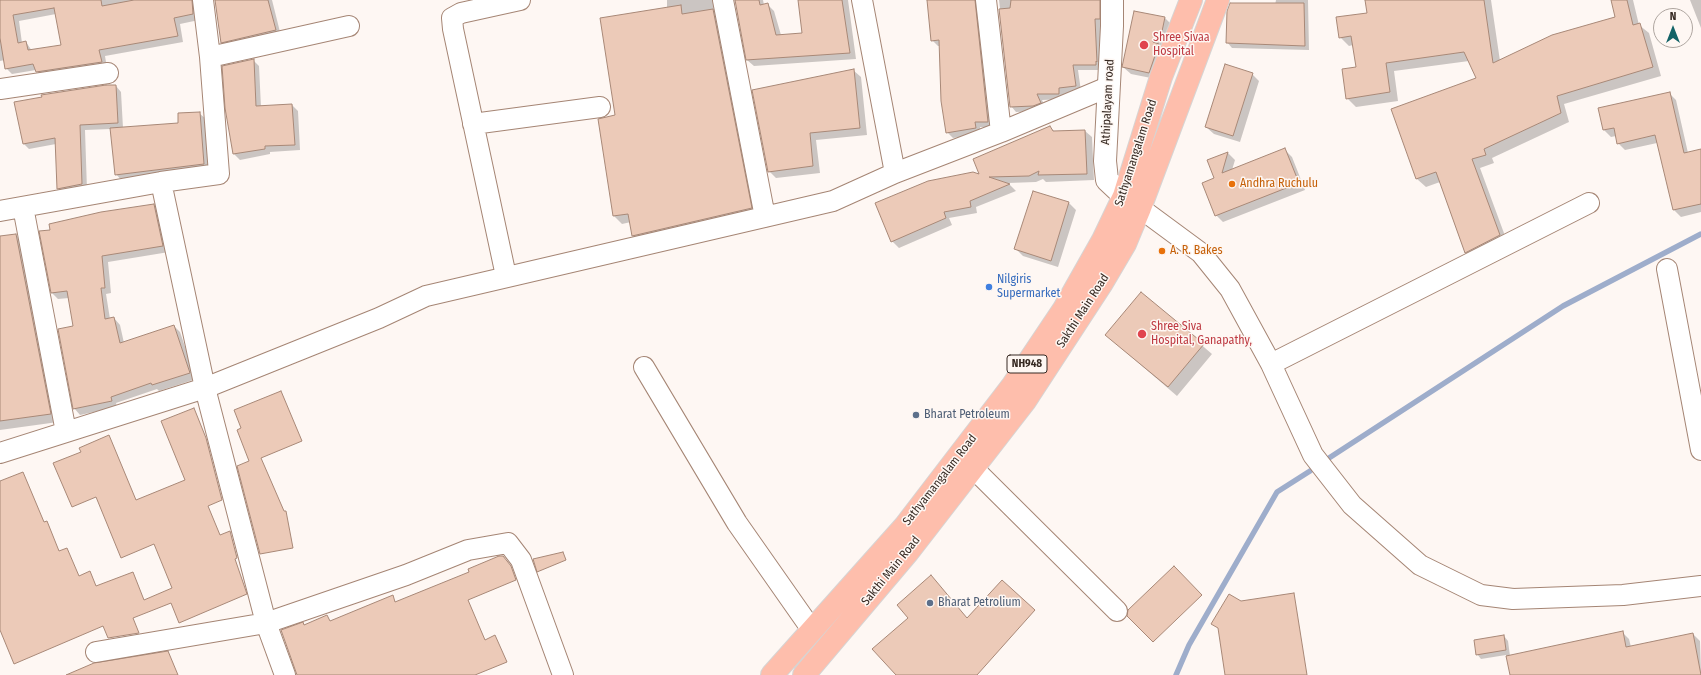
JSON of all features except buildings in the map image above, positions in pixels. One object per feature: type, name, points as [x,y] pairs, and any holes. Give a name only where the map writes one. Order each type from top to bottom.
[{"type":"highway","name":"Sathyamangalam Road","points":[[772,675],[905,526],[1013,385],[1064,309],[1132,202],[1161,77],[1191,0]]},
{"type":"highway","name":"Sakthi Main Road","points":[[804,675],[908,552],[972,467],[1025,401],[1098,290],[1125,244],[1132,202],[1218,0]]},
{"type":"street","points":[[0,211],[161,182],[219,174],[210,57],[203,0]]},
{"type":"street","points":[[506,276],[453,29],[452,18],[461,13],[520,0]]},
{"type":"street","points":[[724,0],[765,217]]},
{"type":"street","points":[[862,0],[895,173]]},
{"type":"street","points":[[986,0],[1001,132]]},
{"type":"street","name":"Athipalayam road","points":[[1112,0],[1105,161],[1107,180],[1132,202]]},
{"type":"street","points":[[210,57],[349,26]]},
{"type":"street","points":[[0,89],[108,73]]},
{"type":"street","points":[[0,453],[205,388],[379,318],[426,296],[506,276],[833,201],[895,173],[1001,132],[1108,87]]},
{"type":"street","points":[[473,124],[600,107]]},
{"type":"street","points":[[161,182],[205,388],[266,623],[285,675]]},
{"type":"street","points":[[1132,202],[1201,253],[1230,289],[1271,364],[1313,455],[1352,505],[1420,565],[1481,595],[1513,599],[1623,595],[1701,586]]},
{"type":"street","points":[[1271,364],[1589,203]]},
{"type":"street","points":[[22,207],[66,432]]},
{"type":"street","points":[[1667,269],[1701,450]]},
{"type":"street","points":[[644,368],[737,523],[812,630]]},
{"type":"street","points":[[972,467],[1117,611]]},
{"type":"street","points":[[96,652],[266,623],[406,575],[468,550],[508,543],[520,560],[563,675]]},
{"type":"waterway","points":[[1329,458],[1563,306],[1701,234]]},
{"type":"waterway","points":[[1176,675],[1189,645],[1277,492],[1310,471]]},
{"type":"place","name":"Shree Sivaa Hospital","points":[[1144,45]]},
{"type":"place","name":"Andhra Ruchulu","points":[[1232,184]]},
{"type":"place","name":"A. R. Bakes","points":[[1162,251]]},
{"type":"place","name":"Nilgiris Supermarket","points":[[989,287]]},
{"type":"place","name":"Shree Siva Hospital, Ganapathy,","points":[[1142,334]]},
{"type":"place","name":"Bharat Petroleum","points":[[916,415]]},
{"type":"place","name":"Bharat Petrolium","points":[[930,603]]}]
